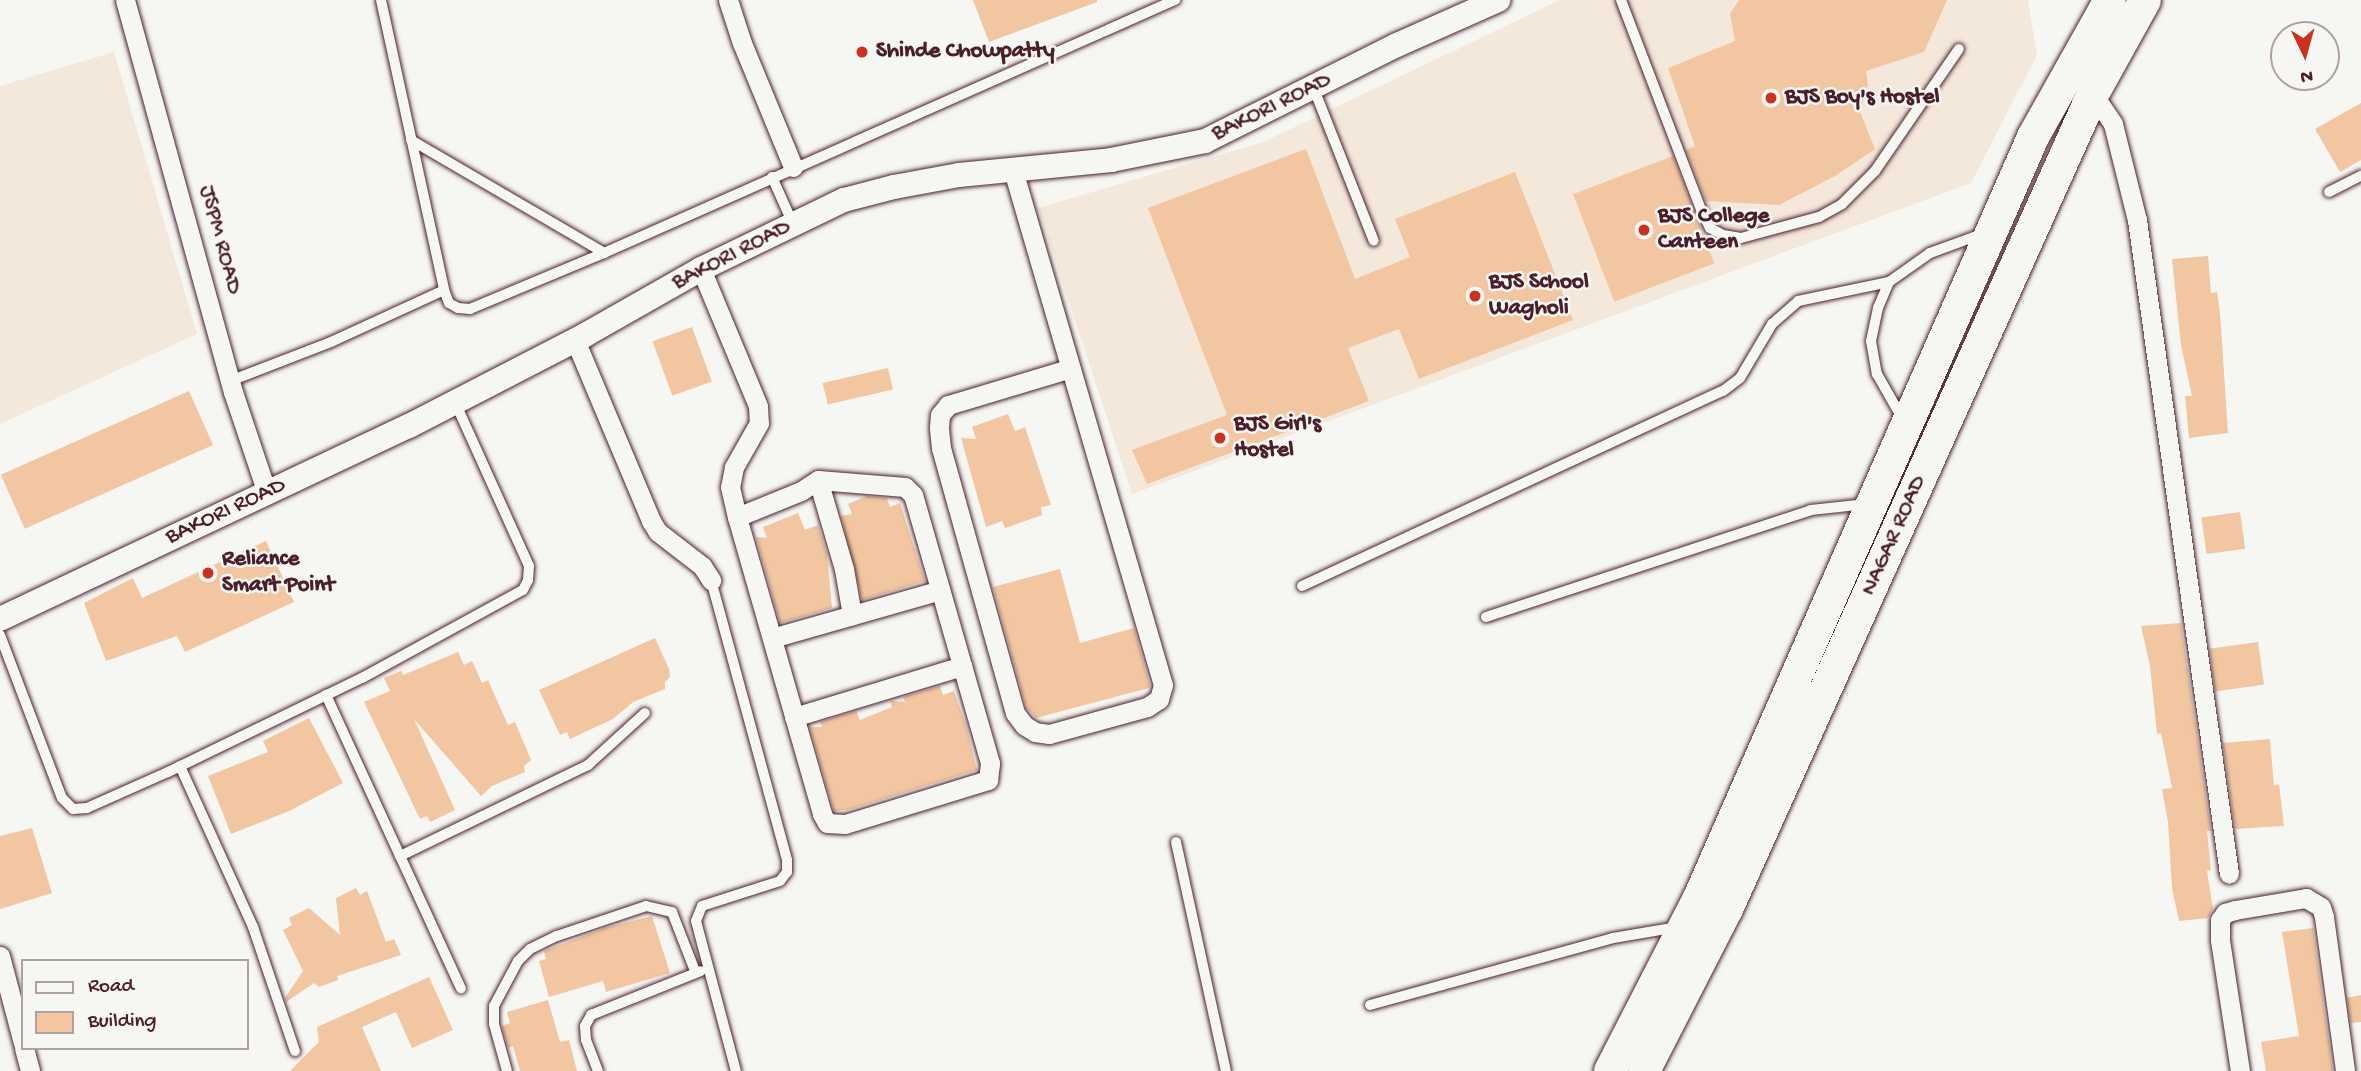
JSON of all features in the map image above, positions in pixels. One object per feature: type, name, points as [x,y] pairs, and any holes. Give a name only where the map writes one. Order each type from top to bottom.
[{"type":"highway","name":"NAGAR ROAD","points":[[1611,1071],[1685,926],[2033,137],[2110,0]]},
{"type":"highway","name":"NAGAR ROAD","points":[[1644,1071],[1727,909],[2093,94],[2145,0]]},
{"type":"street","name":"JSPM ROAD","points":[[125,0],[230,381],[267,493]]},
{"type":"street","points":[[729,0],[742,43],[793,167]]},
{"type":"street","name":"BAKORI ROAD","points":[[0,619],[409,426],[575,340],[701,269],[844,200],[894,187],[1111,159],[1205,141],[1498,0]]},
{"type":"street","points":[[2093,94],[2113,124],[2137,220],[2229,874]]},
{"type":"street","points":[[1013,170],[1071,368],[1163,685],[1159,699],[1147,707],[1049,734],[1035,732],[1024,725],[1015,713],[939,428],[940,415],[948,405],[1071,368]]},
{"type":"street","points":[[701,269],[758,406],[760,423],[734,467],[730,486],[737,517],[794,717],[827,823],[845,824],[988,780],[990,762],[913,495],[905,487],[818,480],[801,491],[737,517]]},
{"type":"street","points":[[575,340],[651,521],[658,532],[702,566],[711,580]]},
{"type":"street","points":[[818,480],[844,569],[852,615]]},
{"type":"street","points":[[772,638],[940,590]]},
{"type":"street","points":[[794,717],[962,666]]},
{"type":"street","points":[[2240,1071],[2220,940],[2220,920],[2225,913],[2235,910],[2306,898],[2315,901],[2324,916],[2345,1071]]},
{"type":"street","points":[[0,956],[21,1035]]},
{"type":"street","points":[[25,1050],[30,1071]]},
{"type":"lane","points":[[381,0],[444,290],[449,303],[458,308],[470,309],[604,253],[1175,0]]},
{"type":"lane","points":[[1621,0],[1710,228],[1723,235],[1741,238],[1819,217],[1842,204],[1875,171],[1959,48]]},
{"type":"lane","points":[[1314,88],[1374,241]]},
{"type":"lane","points":[[411,140],[604,253]]},
{"type":"lane","points":[[2329,192],[2361,176]]},
{"type":"lane","points":[[772,177],[793,224]]},
{"type":"lane","points":[[1302,586],[1723,390],[1740,377],[1772,324],[1798,301],[1889,282],[1930,253],[1993,231]]},
{"type":"lane","points":[[1889,282],[1878,308],[1871,341],[1877,374],[1907,426]]},
{"type":"lane","points":[[230,381],[331,342],[444,290]]},
{"type":"lane","points":[[0,635],[62,798],[73,809],[87,808],[326,695],[523,590],[528,580],[529,566],[454,401]]},
{"type":"lane","points":[[1486,617],[1811,510],[1872,504]]},
{"type":"lane","points":[[711,580],[788,860],[787,872],[780,881],[702,906],[696,921],[736,1071]]},
{"type":"lane","points":[[326,695],[461,988]]},
{"type":"lane","points":[[400,856],[588,765],[645,713]]},
{"type":"lane","points":[[180,766],[253,927],[295,1051]]},
{"type":"lane","points":[[1176,842],[1226,1071]]},
{"type":"lane","points":[[507,1071],[494,1024],[495,1006],[518,961],[530,949],[557,936],[646,906],[672,912],[695,971]]},
{"type":"lane","points":[[1370,1005],[1613,938],[1685,926]]},
{"type":"lane","points":[[598,1071],[586,1040],[585,1026],[591,1015],[695,971],[710,971]]},
{"type":"shaded area","points":[[1560,0],[2028,0],[2037,55],[1971,183],[1132,494],[1038,208],[1263,142]]},
{"type":"shaded area","points":[[114,52],[197,334],[0,424],[0,86]]},
{"type":"building","points":[[973,0],[1097,0],[1097,2],[989,42]]},
{"type":"building","name":"BJS Boy's Hostel","points":[[1739,0],[1947,0],[1924,52],[1866,71],[1868,85],[1860,112],[1875,149],[1835,176],[1779,205],[1706,201],[1686,150],[1695,146],[1668,68],[1735,41],[1730,14]]},
{"type":"building","points":[[2361,103],[2361,160],[2340,172],[2315,129]]},
{"type":"building","points":[[1306,149],[1355,279],[1410,257],[1395,219],[1515,172],[1573,320],[1419,379],[1399,329],[1348,348],[1369,401],[1147,484],[1132,450],[1227,415],[1148,208]]},
{"type":"building","name":"BJS College Canteen","points":[[1673,156],[1714,263],[1614,302],[1573,194]]},
{"type":"building","points":[[2208,256],[2211,293],[2217,292],[2220,312],[2228,433],[2189,438],[2185,396],[2192,396],[2181,345],[2172,259]]},
{"type":"building","points":[[692,327],[712,382],[672,396],[653,341]]},
{"type":"building","points":[[888,368],[893,389],[828,405],[823,383]]},
{"type":"building","points":[[189,391],[213,445],[25,529],[1,475]]},
{"type":"building","points":[[1008,414],[1015,431],[1025,427],[1051,505],[1041,507],[1042,515],[1005,528],[1002,521],[986,527],[961,438],[976,439],[972,427]]},
{"type":"building","points":[[867,496],[887,498],[890,507],[900,503],[925,581],[862,600],[841,516],[852,514],[848,504]]},
{"type":"building","points":[[2240,512],[2245,549],[2207,554],[2201,517]]},
{"type":"building","points":[[798,513],[805,530],[818,525],[827,554],[832,608],[780,623],[756,537],[767,538],[763,527]]},
{"type":"building","points":[[266,541],[294,602],[185,652],[177,636],[106,661],[84,603],[133,578],[142,598]]},
{"type":"building","points":[[1060,569],[1080,643],[1134,628],[1150,685],[1149,688],[1036,718],[1026,707],[993,587]]},
{"type":"building","points":[[2181,623],[2211,831],[2207,831],[2211,870],[2207,871],[2213,909],[2208,918],[2179,921],[2172,888],[2168,822],[2162,789],[2172,788],[2161,733],[2157,734],[2150,666],[2141,626]]},
{"type":"building","points":[[655,638],[669,669],[670,677],[665,682],[665,689],[633,702],[613,719],[570,739],[567,732],[560,735],[539,690]]},
{"type":"building","points":[[2258,642],[2264,685],[2215,691],[2209,649]]},
{"type":"building","points":[[458,652],[464,665],[472,661],[482,683],[488,680],[508,725],[515,722],[531,760],[524,766],[525,772],[492,786],[481,796],[414,719],[455,810],[430,822],[427,816],[420,819],[364,702],[390,691],[384,678],[401,671],[403,675]]},
{"type":"building","points":[[940,686],[943,695],[954,691],[977,770],[848,810],[834,811],[810,727],[822,727],[820,722],[856,711],[860,720],[892,707],[890,701],[905,702],[903,697]]},
{"type":"building","points":[[309,718],[343,783],[289,811],[231,834],[208,776],[268,752],[263,741]]},
{"type":"building","points":[[2270,739],[2274,786],[2279,784],[2284,826],[2235,829],[2223,743]]},
{"type":"building","points":[[32,828],[52,893],[0,909],[0,836]]},
{"type":"building","points":[[356,888],[360,895],[367,891],[386,942],[394,939],[401,955],[337,976],[338,980],[319,987],[314,983],[286,1002],[285,998],[303,971],[283,930],[292,925],[289,918],[309,908],[340,935],[336,898]]},
{"type":"building","points":[[652,916],[670,973],[606,992],[603,981],[549,997],[539,961],[546,959],[544,951],[605,928]]},
{"type":"building","points":[[2313,928],[2333,1071],[2266,1071],[2261,1042],[2299,1036],[2282,932]]},
{"type":"building","points":[[429,977],[453,1030],[412,1048],[396,1012],[362,1027],[381,1071],[290,1071],[319,1042],[317,1027]]},
{"type":"building","points":[[2361,995],[2361,1022],[2351,1023],[2347,998]]},
{"type":"building","points":[[548,1000],[560,1042],[569,1040],[577,1071],[520,1071],[513,1046],[508,1048],[502,1026],[510,1023],[507,1012]]},
{"type":"place","name":"Shinde Chowpatty","points":[[862,52]]},
{"type":"place","name":"BJS Boy's Hostel","points":[[1771,98]]},
{"type":"place","name":"BJS College Canteen","points":[[1644,230]]},
{"type":"place","name":"BJS School Wagholi","points":[[1475,296]]},
{"type":"place","name":"BJS Girl's Hostel","points":[[1220,438]]},
{"type":"place","name":"Reliance Smart Point","points":[[208,573]]}]
